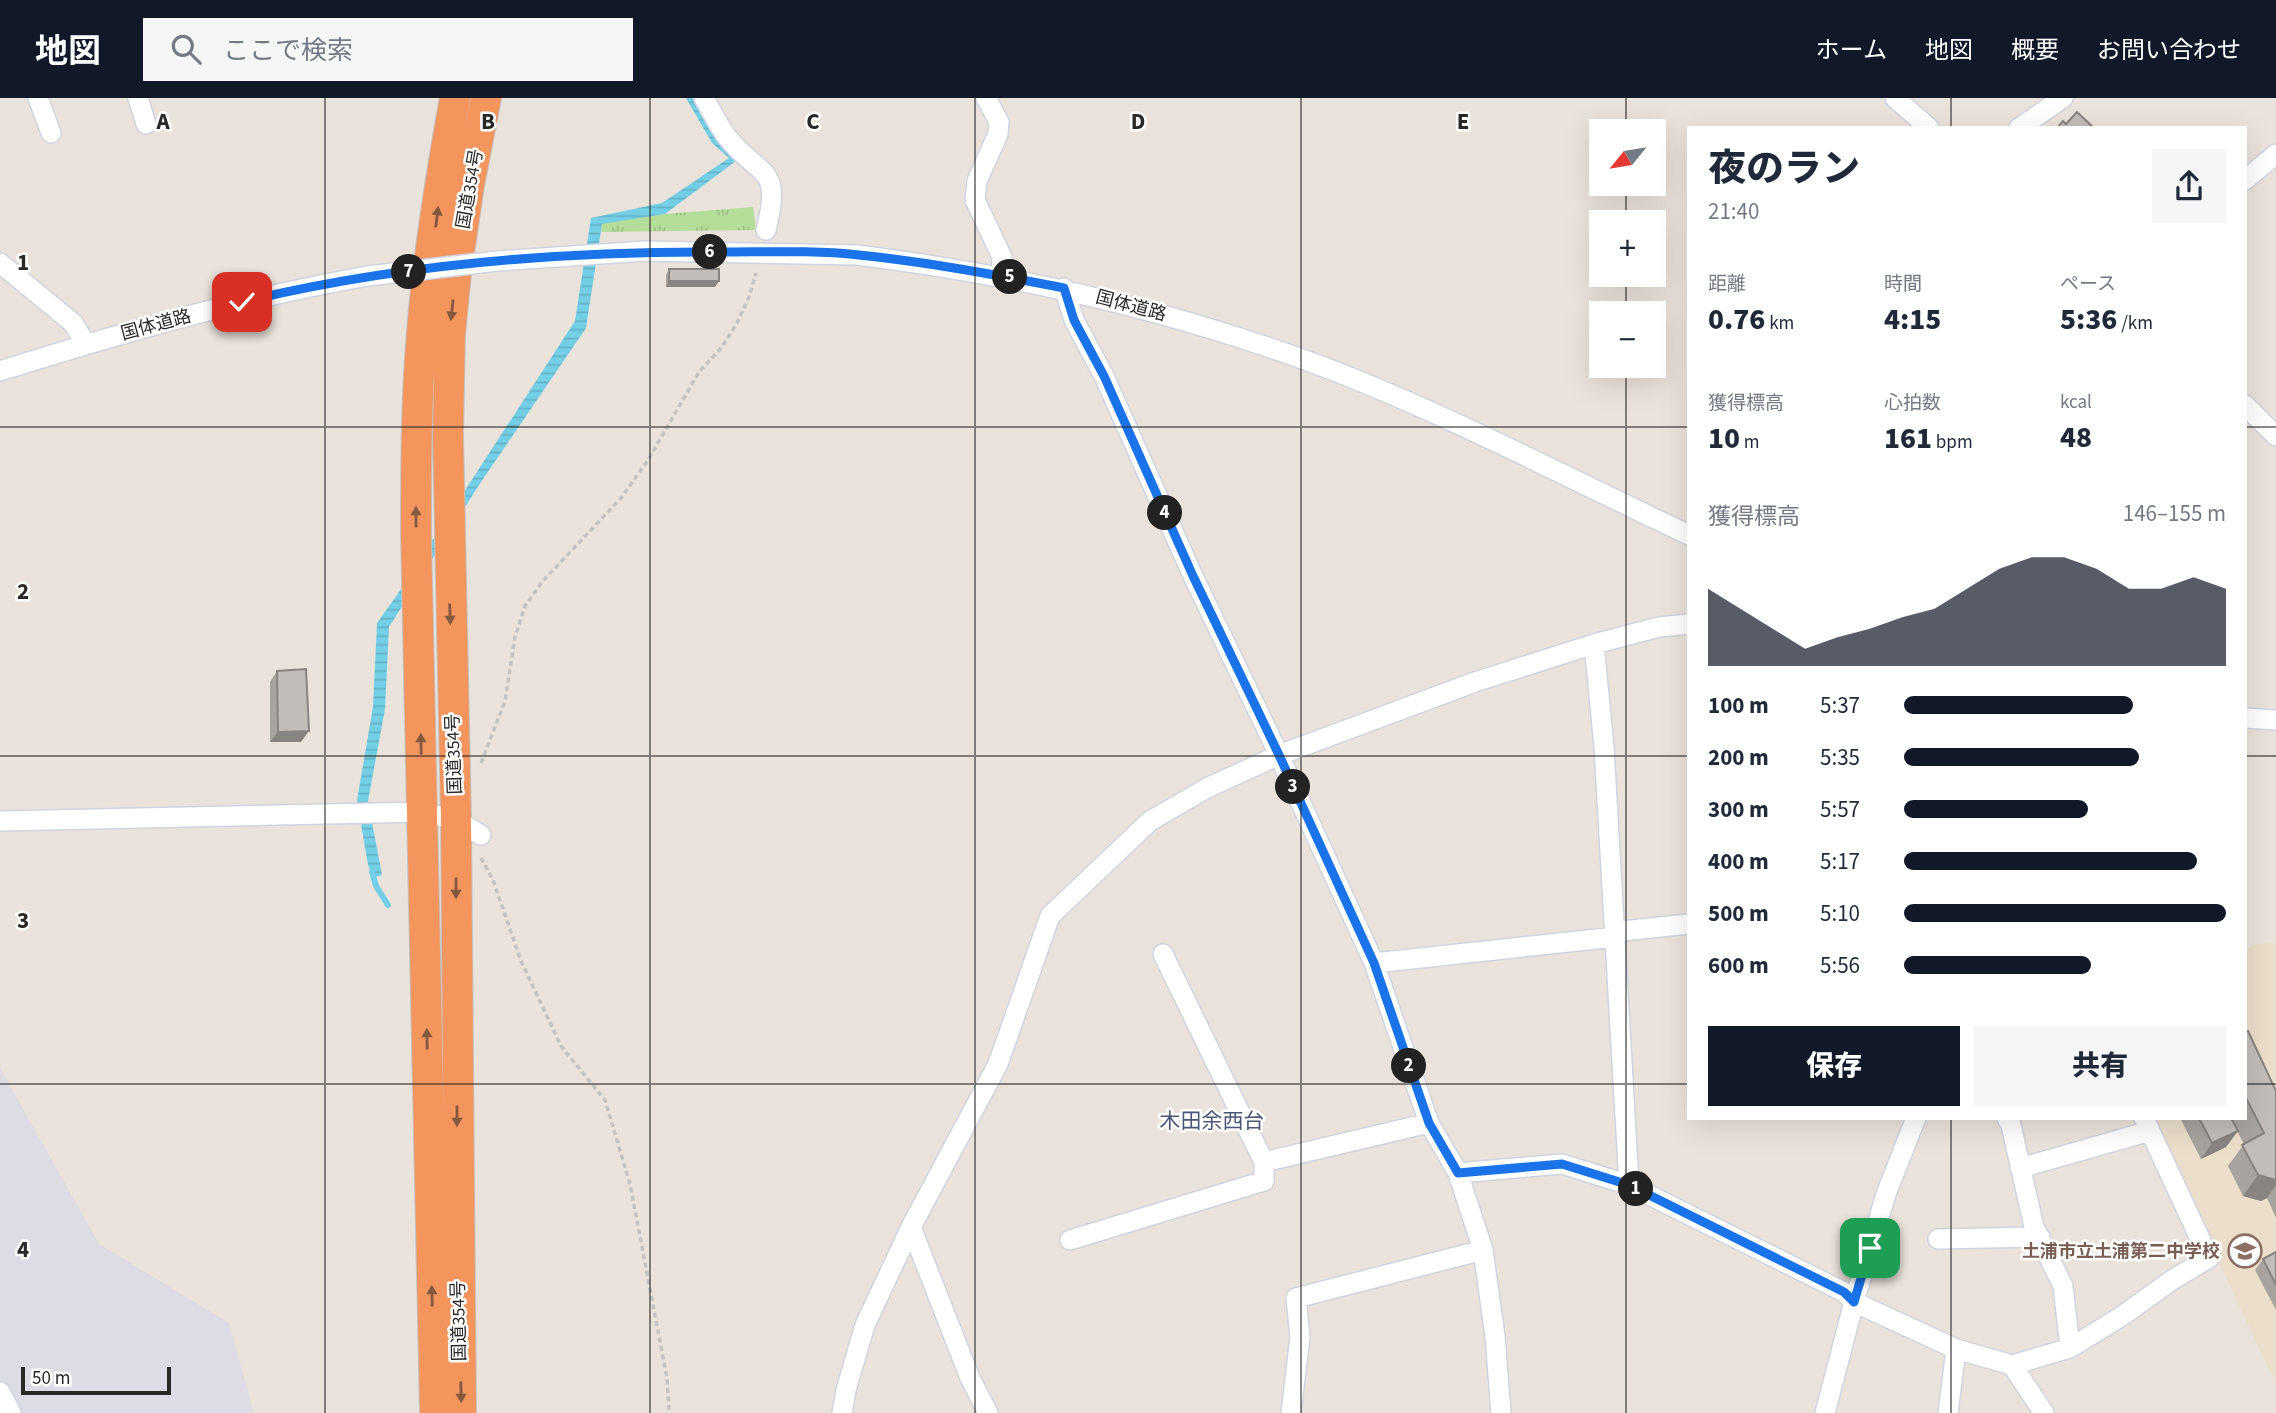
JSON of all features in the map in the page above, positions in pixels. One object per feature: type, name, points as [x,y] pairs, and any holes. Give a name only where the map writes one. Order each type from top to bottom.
[{"type":"highway","name":"国道354号","points":[[435,1413],[416,433],[423,318],[444,159],[455,98]]},
{"type":"highway","name":"国道354号","points":[[461,1413],[468,828],[448,531],[450,335],[469,185],[486,98]]},
{"type":"street","points":[[38,98],[51,133]]},
{"type":"street","points":[[138,98],[146,124]]},
{"type":"street","points":[[704,98],[727,137],[760,167],[769,179],[773,191],[773,206],[766,230]]},
{"type":"street","points":[[986,98],[999,122],[998,134],[978,181],[975,200],[1002,257],[1001,276]]},
{"type":"street","points":[[1895,98],[1927,126]]},
{"type":"street","points":[[2022,126],[2063,98]]},
{"type":"street","points":[[2247,178],[2276,154]]},
{"type":"street","name":"国体道路","points":[[0,371],[86,344],[290,290],[368,276],[497,261],[645,251],[857,255],[940,265],[1064,288],[1205,327],[1324,368],[1412,404],[1687,534]]},
{"type":"street","points":[[0,262],[73,323],[86,344]]},
{"type":"street","points":[[1064,288],[1074,320],[1104,376],[1193,576],[1374,963],[1429,1123],[1458,1173],[1483,1250],[1495,1336],[1501,1413]]},
{"type":"street","points":[[2247,407],[2276,436]]},
{"type":"street","points":[[842,1413],[865,1325],[911,1227],[998,1064],[1050,916],[1150,821],[1208,788],[1279,755],[1475,682],[1594,644],[1659,627],[1687,624]]},
{"type":"street","points":[[1594,644],[1604,747],[1629,1185]]},
{"type":"street","points":[[2247,718],[2276,720]]},
{"type":"street","points":[[0,821],[422,813],[468,828]]},
{"type":"street","points":[[1374,963],[1615,937],[1622,931],[1687,923]]},
{"type":"street","points":[[1069,1240],[1264,1181],[1264,1163],[1163,954]]},
{"type":"street","points":[[1825,1413],[1886,1194],[1915,1120]]},
{"type":"street","points":[[2008,1120],[2027,1204],[2063,1286],[2070,1348]]},
{"type":"street","points":[[1264,1163],[1429,1123]]},
{"type":"street","points":[[1458,1173],[1562,1164],[1629,1185],[1844,1292],[1854,1302],[1956,1349],[2012,1365],[2070,1348],[2209,1258],[2147,1124],[2020,1168]]},
{"type":"street","points":[[911,1227],[970,1378],[988,1413]]},
{"type":"street","points":[[1938,1239],[2040,1237]]},
{"type":"street","points":[[1290,1413],[1300,1338],[1296,1298],[1483,1250]]},
{"type":"street","points":[[1948,1413],[1956,1349]]},
{"type":"street","points":[[2012,1365],[2044,1413]]},
{"type":"street","points":[[0,1392],[11,1413]]},
{"type":"path","points":[[481,775],[481,761],[505,701],[515,636],[525,606],[542,582],[622,497],[648,460],[699,372],[722,346],[737,323],[749,297],[756,270]]},
{"type":"path","points":[[468,828],[493,880],[527,973],[561,1046],[605,1100],[630,1184],[667,1378],[668,1413]]},
{"type":"shaded area","name":"土浦市立土浦第二中学校","points":[[2276,943],[2276,1384],[2152,1120],[2247,1120],[2247,949],[2257,944]]},
{"type":"shaded area","points":[[0,1068],[99,1244],[229,1323],[254,1413],[0,1413]]},
{"type":"green space","points":[[753,207],[756,230],[601,232],[602,223],[665,214]]},
{"type":"water","points":[[686,98],[698,98],[740,158],[665,214],[602,224],[586,328],[479,485],[389,627],[385,709],[368,801],[382,875],[373,878],[368,865],[357,800],[373,707],[377,623],[575,321],[591,218],[662,203],[729,158],[712,143]]},
{"type":"building","points":[[2077,112],[2092,126],[2059,126],[2063,121],[2066,124]]},
{"type":"building","points":[[669,269],[719,269],[719,281],[669,281]]},
{"type":"building","points":[[306,669],[309,731],[278,732],[277,671]]},
{"type":"building","points":[[2247,1031],[2276,1091],[2276,1180],[2258,1175],[2242,1145],[2264,1133],[2247,1100]]},
{"type":"building","points":[[2200,1120],[2232,1120],[2238,1131],[2212,1143]]},
{"type":"building","points":[[2276,1252],[2276,1285],[2263,1259]]},
{"type":"waterway","points":[[372,872],[376,886],[388,905]]},
{"type":"place","name":"土浦市立土浦第二中学校","points":[[2245,1251]]},
{"type":"district","name":"木田余西台","points":[[1212,1121]]},
{"type":"route","points":[[242,302],[368,276],[497,261],[645,251],[857,255],[940,265],[1064,288],[1074,320],[1104,376],[1193,576],[1374,963],[1429,1123],[1458,1173],[1562,1164],[1629,1185],[1844,1292],[1854,1302],[1870,1248]]}]
